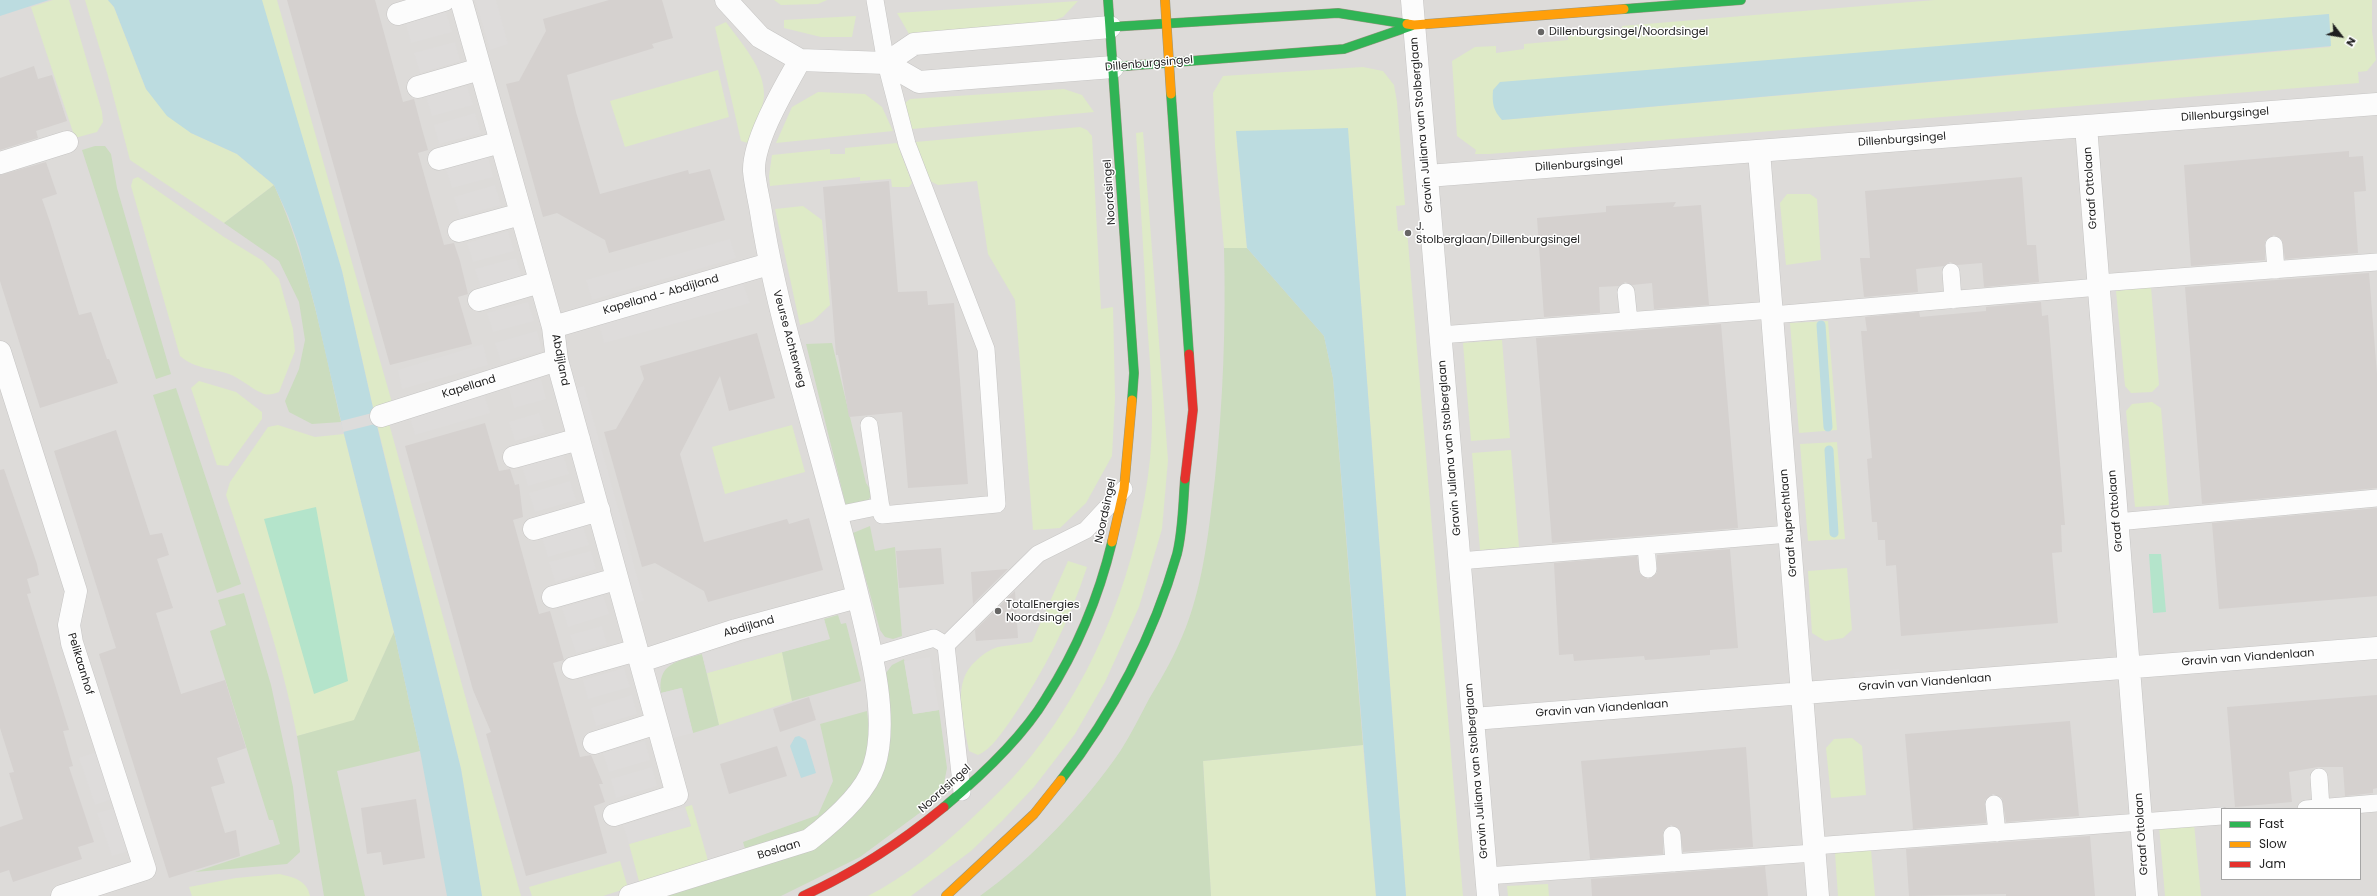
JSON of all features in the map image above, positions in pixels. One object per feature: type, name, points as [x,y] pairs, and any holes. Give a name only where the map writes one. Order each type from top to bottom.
[{"type":"main road","name":"Noordsingel","points":[[803,896],[837,880],[904,840],[962,792],[1011,743],[1046,699],[1083,629],[1107,561],[1124,489],[1134,373],[1108,0]]},
{"type":"main road","points":[[946,896],[984,863],[1034,814],[1088,746],[1141,654],[1177,553],[1193,410],[1164,0]]},
{"type":"main road","name":"Dillenburgsingel","points":[[1113,67],[1344,49],[1414,25],[1629,5],[1741,0]]},
{"type":"main road","name":"Dillenburgsingel","points":[[1110,27],[1166,25],[1338,13],[1414,25]]},
{"type":"street","points":[[398,14],[444,0]]},
{"type":"street","points":[[461,0],[553,327]]},
{"type":"street","points":[[726,0],[760,37],[800,60]]},
{"type":"street","name":"Gravin Juliana van Stolberglaan","points":[[1412,0],[1487,886]]},
{"type":"street","name":"Dillenburgsingel","points":[[886,63],[914,44],[1110,27]]},
{"type":"street","name":"Dillenburgsingel","points":[[800,60],[886,63],[919,82],[1113,67]]},
{"type":"street","name":"Veurse Achterweg","points":[[800,60],[772,112],[761,139],[754,169],[769,264],[837,514],[872,656],[879,717]]},
{"type":"street","points":[[418,87],[480,69]]},
{"type":"street","name":"Dillenburgsingel","points":[[1427,176],[2377,104]]},
{"type":"street","name":"Graaf Ottolaan","points":[[2086,126],[2147,896]]},
{"type":"street","points":[[0,163],[67,142]]},
{"type":"street","points":[[439,159],[501,142]]},
{"type":"street","name":"Graaf Ruprechtlaan","points":[[1759,151],[1818,896]]},
{"type":"street","points":[[460,231],[521,214]]},
{"type":"street","name":"Kapelland - Abdijland","points":[[553,327],[769,264]]},
{"type":"street","points":[[479,300],[540,282]]},
{"type":"street","name":"Abdijland","points":[[553,327],[557,360],[676,795],[614,815]]},
{"type":"street","name":"Pelikaanhof","points":[[0,352],[76,591],[69,625],[72,643],[145,869],[62,896]]},
{"type":"street","name":"Kapelland","points":[[381,416],[557,360]]},
{"type":"street","points":[[514,457],[579,439]]},
{"type":"street","points":[[534,529],[598,510]]},
{"type":"street","points":[[553,597],[616,579]]},
{"type":"street","name":"Abdijland","points":[[573,668],[639,656],[858,597]]},
{"type":"street","name":"Gravin van Viandenlaan","points":[[1473,719],[2377,648]]},
{"type":"street","name":"Boslaan","points":[[630,896],[808,840],[832,822],[853,799],[874,768],[879,743],[879,717]]},
{"type":"street","points":[[594,743],[657,723]]},
{"type":"lane","points":[[869,425],[882,515],[997,504],[986,349],[907,144],[886,63],[875,0]]},
{"type":"lane","points":[[2274,245],[2276,270]]},
{"type":"lane","points":[[1440,336],[1629,321],[1772,313],[1952,300],[2099,285],[2377,262]]},
{"type":"lane","points":[[1951,272],[1952,300]]},
{"type":"lane","points":[[1626,292],[1629,321]]},
{"type":"lane","points":[[946,645],[1038,554],[1086,530],[1124,489]]},
{"type":"lane","points":[[2117,522],[2377,498]]},
{"type":"lane","points":[[837,514],[881,506]]},
{"type":"lane","points":[[1459,562],[1790,534]]},
{"type":"lane","points":[[1646,546],[1648,569]]},
{"type":"lane","points":[[872,656],[934,638],[946,645]]},
{"type":"lane","points":[[946,645],[962,792]]},
{"type":"lane","points":[[2319,777],[2314,808],[2377,803]]},
{"type":"lane","points":[[1994,804],[1997,833]]},
{"type":"lane","points":[[1487,886],[1674,863],[1997,833],[2221,816]]},
{"type":"lane","points":[[1672,835],[1674,863]]},
{"type":"shaded area","points":[[0,0],[2377,0],[2377,896],[0,896]]},
{"type":"shaded area","points":[[475,0],[496,0],[508,44],[490,50]]},
{"type":"shaded area","points":[[446,12],[452,32],[411,43],[406,24]]},
{"type":"shaded area","points":[[455,42],[460,61],[420,73],[414,53]]},
{"type":"shaded area","points":[[467,86],[473,105],[432,116],[426,97]]},
{"type":"shaded area","points":[[475,113],[481,133],[439,144],[434,125]]},
{"type":"shaded area","points":[[488,157],[493,177],[452,188],[446,169]]},
{"type":"shaded area","points":[[495,185],[501,205],[460,216],[454,197]]},
{"type":"shaded area","points":[[508,231],[514,251],[473,262],[467,243]]},
{"type":"shaded area","points":[[730,239],[736,258],[592,300],[586,280]]},
{"type":"shaded area","points":[[516,258],[522,277],[481,288],[475,269]]},
{"type":"shaded area","points":[[743,284],[750,303],[604,343],[599,324]]},
{"type":"shaded area","points":[[528,302],[534,321],[493,332],[487,313]]},
{"type":"shaded area","points":[[537,331],[542,351],[501,362],[495,343]]},
{"type":"shaded area","points":[[483,344],[488,365],[402,389],[398,370]]},
{"type":"shaded area","points":[[541,379],[546,399],[514,408],[509,388]]},
{"type":"shaded area","points":[[584,386],[644,601],[636,603],[576,388]]},
{"type":"shaded area","points":[[484,394],[490,413],[415,435],[409,415]]},
{"type":"shaded area","points":[[539,413],[545,432],[515,441],[509,422]]},
{"type":"shaded area","points":[[563,454],[569,474],[528,486],[522,467]]},
{"type":"shaded area","points":[[570,481],[576,500],[535,512],[529,493]]},
{"type":"shaded area","points":[[583,526],[589,545],[548,557],[542,538]]},
{"type":"shaded area","points":[[591,551],[596,569],[555,582],[549,562]]},
{"type":"shaded area","points":[[603,596],[609,614],[568,627],[562,608]]},
{"type":"shaded area","points":[[824,619],[830,639],[707,673],[702,654]]},
{"type":"shaded area","points":[[602,626],[607,644],[576,653],[570,635]]},
{"type":"shaded area","points":[[930,657],[939,710],[913,714],[904,661]]},
{"type":"shaded area","points":[[624,668],[630,687],[588,699],[583,680]]},
{"type":"shaded area","points":[[1899,669],[1900,677],[1855,681],[1854,672]]},
{"type":"shaded area","points":[[681,688],[693,733],[673,738],[661,693]]},
{"type":"shaded area","points":[[632,695],[637,714],[596,726],[591,708]]},
{"type":"shaded area","points":[[645,741],[650,760],[609,772],[603,753]]},
{"type":"shaded area","points":[[97,752],[112,799],[95,805],[79,758]]},
{"type":"shaded area","points":[[652,767],[657,786],[616,798],[611,779]]},
{"type":"shaded area","points":[[685,807],[691,826],[629,844],[623,825]]},
{"type":"shaded area","points":[[115,808],[129,851],[112,856],[97,813]]},
{"type":"green space","points":[[53,0],[69,0],[102,112],[103,122],[97,132],[75,138],[31,7]]},
{"type":"green space","points":[[85,0],[108,0],[114,7],[146,89],[191,133],[237,154],[274,185],[224,223],[130,160],[108,76]]},
{"type":"green space","points":[[261,0],[277,0],[393,406],[374,412],[342,271]]},
{"type":"green space","points":[[774,0],[827,0],[818,4],[781,5]]},
{"type":"green space","points":[[1935,0],[2372,0],[2372,31],[2376,60],[2367,71],[2358,72],[2359,83],[1489,154],[1475,154],[1476,150],[1457,136],[1452,61],[1475,47],[1496,46],[1496,53],[1524,49],[1524,44],[1568,40],[1568,34],[1622,30],[1622,26]],"holes":[[[2329,14],[2330,47],[1502,120]]]},
{"type":"green space","points":[[1078,1],[1063,17],[1039,26],[909,34],[897,13]]},
{"type":"green space","points":[[856,16],[852,37],[821,37],[784,28],[784,20]]},
{"type":"green space","points":[[726,22],[751,56],[761,76],[763,86],[764,96],[762,108],[748,143],[741,141],[715,27]]},
{"type":"green space","points":[[1363,67],[1383,71],[1394,85],[1397,102],[1405,205],[1396,206],[1398,231],[1407,230],[1463,896],[1406,896],[1352,183],[1236,131],[1247,248],[1224,248],[1215,146],[1213,93],[1223,76]]},
{"type":"green space","points":[[718,70],[729,117],[625,147],[610,101]]},
{"type":"green space","points":[[1064,89],[1082,95],[1094,112],[912,129],[904,109],[905,103],[910,99]]},
{"type":"green space","points":[[818,92],[865,94],[882,107],[893,131],[776,143],[792,107]]},
{"type":"green space","points":[[1080,127],[1087,130],[1092,136],[1101,309],[1113,307],[1115,398],[1112,456],[1086,503],[1060,528],[1033,530],[1015,300],[988,254],[977,181],[938,185],[930,181],[915,142]]},
{"type":"green space","points":[[1143,132],[1168,460],[1162,529],[1139,607],[1105,682],[1075,734],[1034,787],[971,851],[911,896],[868,896],[882,889],[908,872],[945,842],[994,797],[1025,764],[1056,723],[1077,688],[1112,615],[1136,538],[1150,459],[1152,390],[1136,133]]},
{"type":"green space","points":[[897,143],[912,183],[909,187],[892,187],[891,179],[860,181],[860,177],[770,186],[769,176],[772,155],[830,149],[830,154],[845,154],[845,148]]},
{"type":"green space","points":[[95,146],[105,146],[111,154],[117,188],[171,374],[156,379],[82,150]]},
{"type":"green space","points":[[138,177],[224,237],[263,261],[279,279],[293,329],[295,351],[279,392],[264,394],[234,376],[198,366],[180,356],[131,186],[133,179]]},
{"type":"green space","points":[[274,185],[296,242],[314,302],[341,422],[312,424],[289,412],[285,401],[299,369],[305,340],[299,302],[279,261],[224,223]]},
{"type":"green space","points":[[1787,194],[1810,194],[1817,199],[1821,260],[1786,265],[1780,203]]},
{"type":"green space","points":[[803,206],[822,220],[830,305],[813,321],[800,325],[775,209]]},
{"type":"green space","points":[[1224,248],[1247,248],[1324,336],[1333,378],[1363,745],[1203,761],[1211,896],[980,896],[1038,848],[1074,810],[1107,770],[1132,731],[1169,664],[1186,627],[1202,572],[1215,478],[1223,363],[1225,306]]},
{"type":"green space","points":[[2151,287],[2159,385],[2152,392],[2131,393],[2125,386],[2116,291]]},
{"type":"green space","points":[[1828,321],[1837,430],[1799,433],[1790,323]]},
{"type":"green space","points":[[1502,340],[1510,438],[1471,441],[1463,343]]},
{"type":"green space","points":[[832,343],[866,483],[872,492],[868,502],[846,506],[806,344]]},
{"type":"green space","points":[[199,381],[236,392],[262,412],[262,419],[228,466],[217,465],[191,388]]},
{"type":"green space","points":[[176,388],[241,584],[217,593],[153,395]]},
{"type":"green space","points":[[2152,402],[2161,408],[2169,505],[2135,507],[2126,411],[2132,404]]},
{"type":"green space","points":[[388,420],[521,896],[482,896],[461,769],[377,424]]},
{"type":"green space","points":[[278,425],[315,437],[344,434],[394,632],[354,721],[297,736],[275,644],[226,495],[230,482],[268,427]]},
{"type":"green space","points":[[792,425],[805,472],[725,494],[712,447]]},
{"type":"green space","points":[[1837,442],[1845,539],[1808,541],[1800,444]]},
{"type":"green space","points":[[1511,450],[1519,547],[1480,550],[1472,453]]},
{"type":"green space","points":[[316,507],[348,681],[314,694],[264,519]]},
{"type":"green space","points":[[870,526],[875,551],[895,547],[902,636],[893,639],[885,637],[880,630],[853,533]]},
{"type":"green space","points":[[2149,554],[2161,554],[2166,612],[2153,613]]},
{"type":"green space","points":[[1068,561],[1087,567],[1064,627],[1055,646],[1023,702],[996,740],[988,749],[978,755],[969,751],[962,715],[961,691],[964,679],[969,669],[977,660],[993,649],[1032,642]]},
{"type":"green space","points":[[1847,568],[1852,630],[1843,638],[1825,641],[1812,633],[1808,571]]},
{"type":"green space","points":[[244,593],[271,685],[293,787],[300,852],[287,864],[195,872],[280,844],[273,820],[269,820],[210,631],[226,625],[218,600]]},
{"type":"green space","points":[[838,615],[841,624],[846,623],[861,681],[792,701],[782,652],[829,639],[824,619]]},
{"type":"green space","points":[[394,632],[420,751],[337,771],[365,896],[324,896],[297,736],[354,720]]},
{"type":"green space","points":[[782,652],[792,701],[719,725],[707,673]]},
{"type":"green space","points":[[702,654],[719,725],[693,733],[682,688],[661,693],[661,683],[662,675],[671,665]]},
{"type":"green space","points":[[904,659],[913,714],[939,710],[947,768],[943,788],[933,803],[860,857],[781,896],[658,896],[807,850],[865,798],[883,677],[892,665]]},
{"type":"green space","points":[[867,711],[872,753],[866,769],[808,834],[746,852],[743,842],[818,815],[833,781],[820,724]]},
{"type":"green space","points":[[1852,738],[1862,746],[1866,795],[1831,798],[1826,748],[1834,739]]},
{"type":"green space","points":[[1363,745],[1376,896],[1211,896],[1203,761]]},
{"type":"green space","points":[[692,805],[709,864],[640,885],[629,844],[691,826],[685,807]]},
{"type":"green space","points":[[2194,824],[2201,896],[2165,896],[2159,826]]},
{"type":"green space","points":[[1871,850],[1875,896],[1838,896],[1835,853]]},
{"type":"green space","points":[[620,861],[628,888],[603,896],[532,896],[529,887]]},
{"type":"green space","points":[[279,874],[299,880],[306,886],[310,896],[192,896],[189,887],[236,878]]},
{"type":"green space","points":[[1548,884],[1549,896],[1508,896],[1507,886]]},
{"type":"water","points":[[0,0],[49,0],[0,16]]},
{"type":"water","points":[[108,0],[262,0],[342,271],[378,430],[461,769],[482,896],[447,896],[420,751],[394,632],[344,434],[315,307],[299,247],[288,216],[274,185],[237,154],[191,133],[167,116],[146,89],[114,7]]},
{"type":"water","points":[[2329,14],[2331,46],[1502,120],[1495,110],[1493,103],[1493,90],[1500,82]]},
{"type":"water","points":[[1348,128],[1406,896],[1376,896],[1333,378],[1324,336],[1247,248],[1236,131]]},
{"type":"water","points":[[799,736],[806,740],[816,773],[801,778],[790,746],[795,737]]},
{"type":"pier","points":[[380,411],[383,422],[343,432],[341,421]]},
{"type":"building","points":[[287,0],[375,0],[403,102],[414,99],[428,150],[418,153],[444,245],[454,243],[460,261],[468,294],[458,297],[472,344],[390,365]]},
{"type":"building","points":[[609,0],[662,0],[673,38],[652,44],[654,48],[567,75],[576,112],[600,194],[688,170],[689,174],[710,169],[725,220],[609,253],[605,240],[557,213],[543,217],[506,84],[519,81],[546,31],[543,19]]},
{"type":"building","points":[[34,66],[38,79],[52,75],[67,121],[36,131],[38,138],[0,150],[0,78]]},
{"type":"building","points":[[2349,151],[2349,157],[2363,156],[2366,191],[2354,192],[2358,253],[2285,259],[2282,240],[2274,235],[2265,241],[2265,260],[2191,266],[2184,165]]},
{"type":"building","points":[[46,162],[57,194],[42,199],[79,315],[91,312],[107,359],[109,359],[118,383],[40,408],[0,281],[0,175]]},
{"type":"building","points":[[2022,177],[2027,245],[2036,245],[2039,282],[1984,287],[1982,263],[1957,265],[1950,262],[1944,266],[1916,269],[1918,292],[1864,297],[1860,258],[1870,258],[1865,191]]},
{"type":"building","points":[[889,181],[898,292],[927,291],[928,305],[954,303],[968,484],[908,488],[902,412],[849,417],[838,355],[836,355],[823,187]]},
{"type":"building","points":[[1676,202],[1673,207],[1701,205],[1709,305],[1654,309],[1652,283],[1632,285],[1625,282],[1619,286],[1599,287],[1600,313],[1544,317],[1537,218],[1606,212],[1606,206]]},
{"type":"building","points":[[2369,273],[2377,374],[2377,488],[2202,504],[2185,287]]},
{"type":"building","points":[[2041,302],[2042,316],[2048,315],[2065,525],[2061,525],[2062,552],[2052,553],[2058,623],[1901,636],[1896,565],[1886,566],[1885,540],[1878,540],[1877,522],[1872,522],[1867,459],[1872,458],[1861,331],[1867,331],[1865,317],[1919,312],[1920,317],[1986,311],[1986,307]]},
{"type":"building","points":[[1721,324],[1738,528],[1552,543],[1536,338]]},
{"type":"building","points":[[757,333],[775,398],[729,411],[720,376],[680,454],[704,542],[787,519],[789,524],[809,518],[823,570],[708,602],[704,591],[655,563],[642,567],[604,432],[616,429],[631,403],[644,379],[640,366]]},
{"type":"building","points":[[485,423],[499,471],[510,469],[515,485],[519,484],[523,517],[513,520],[539,614],[550,611],[559,642],[564,660],[553,663],[580,757],[591,755],[603,784],[599,784],[605,802],[594,806],[607,853],[526,876],[486,734],[491,732],[473,690],[405,446]]},
{"type":"building","points":[[116,430],[150,535],[162,533],[169,555],[157,559],[173,608],[156,613],[181,694],[225,680],[246,748],[217,758],[225,783],[211,787],[225,833],[236,830],[240,856],[169,878],[99,654],[116,648],[54,451]]},
{"type":"building","points":[[4,469],[37,564],[39,575],[27,579],[31,593],[27,594],[69,730],[63,731],[73,766],[69,767],[94,842],[78,847],[82,859],[13,882],[9,870],[0,873],[0,827],[23,819],[9,773],[14,772],[0,728],[0,470]]},
{"type":"building","points":[[2377,508],[2377,596],[2219,609],[2212,523]]},
{"type":"building","points":[[941,548],[944,584],[899,588],[896,551]]},
{"type":"building","points":[[1730,549],[1738,648],[1710,650],[1710,655],[1645,660],[1644,656],[1574,661],[1573,654],[1559,655],[1554,563],[1637,556],[1640,574],[1648,579],[1657,573],[1657,555]]},
{"type":"building","points":[[1008,569],[973,604],[971,572]]},
{"type":"building","points":[[1015,591],[1018,638],[976,641],[975,630]]},
{"type":"building","points":[[2377,695],[2377,788],[2373,789],[2373,793],[2345,796],[2343,767],[2318,767],[2289,772],[2292,802],[2235,807],[2227,707]]},
{"type":"building","points":[[809,697],[816,720],[780,732],[773,709]]},
{"type":"building","points":[[2070,721],[2079,816],[2006,822],[2002,798],[1993,794],[1985,800],[1986,823],[1913,829],[1905,734]]},
{"type":"building","points":[[777,746],[787,776],[729,794],[720,764]]},
{"type":"building","points":[[1746,747],[1753,847],[1683,852],[1680,830],[1671,825],[1663,831],[1663,854],[1590,859],[1581,761]]},
{"type":"building","points":[[416,799],[425,858],[383,865],[381,852],[367,854],[361,808]]},
{"type":"building","points":[[2090,836],[2095,896],[2006,896],[2006,894],[1909,896],[1906,849]]},
{"type":"building","points":[[1765,866],[1768,896],[1592,896],[1591,879]]},
{"type":"waterway","points":[[1821,325],[1828,427]]},
{"type":"waterway","points":[[1829,450],[1834,533]]},
{"type":"traffic: fast","points":[[1108,0],[1134,373],[1132,400]]},
{"type":"traffic: fast","points":[[1624,9],[1741,0]]},
{"type":"traffic: fast","points":[[1110,27],[1338,13],[1407,24]]},
{"type":"traffic: fast","points":[[1113,67],[1344,49],[1411,26]]},
{"type":"traffic: fast","points":[[1171,94],[1189,354]]},
{"type":"traffic: fast","points":[[1061,780],[1098,728],[1130,673],[1144,644],[1168,584],[1177,554],[1182,526],[1185,479]]},
{"type":"traffic: fast","points":[[944,807],[1000,756],[1025,728],[1046,698],[1077,642],[1093,603],[1112,542]]},
{"type":"traffic: slow","points":[[1165,0],[1171,94]]},
{"type":"traffic: slow","points":[[1407,24],[1414,25],[1624,9]]},
{"type":"traffic: slow","points":[[1112,542],[1124,489],[1132,400]]},
{"type":"traffic: slow","points":[[946,896],[1034,814],[1061,780]]},
{"type":"traffic: jam","points":[[1185,479],[1193,410],[1189,354]]},
{"type":"traffic: jam","points":[[803,896],[859,867],[894,845],[944,807]]},
{"type":"place","name":"Dillenburgsingel/Noordsingel","points":[[1541,32]]},
{"type":"place","name":"J. Stolberglaan/Dillenburgsingel","points":[[1408,233]]},
{"type":"place","name":"TotalEnergies Noordsingel","points":[[998,611]]}]
